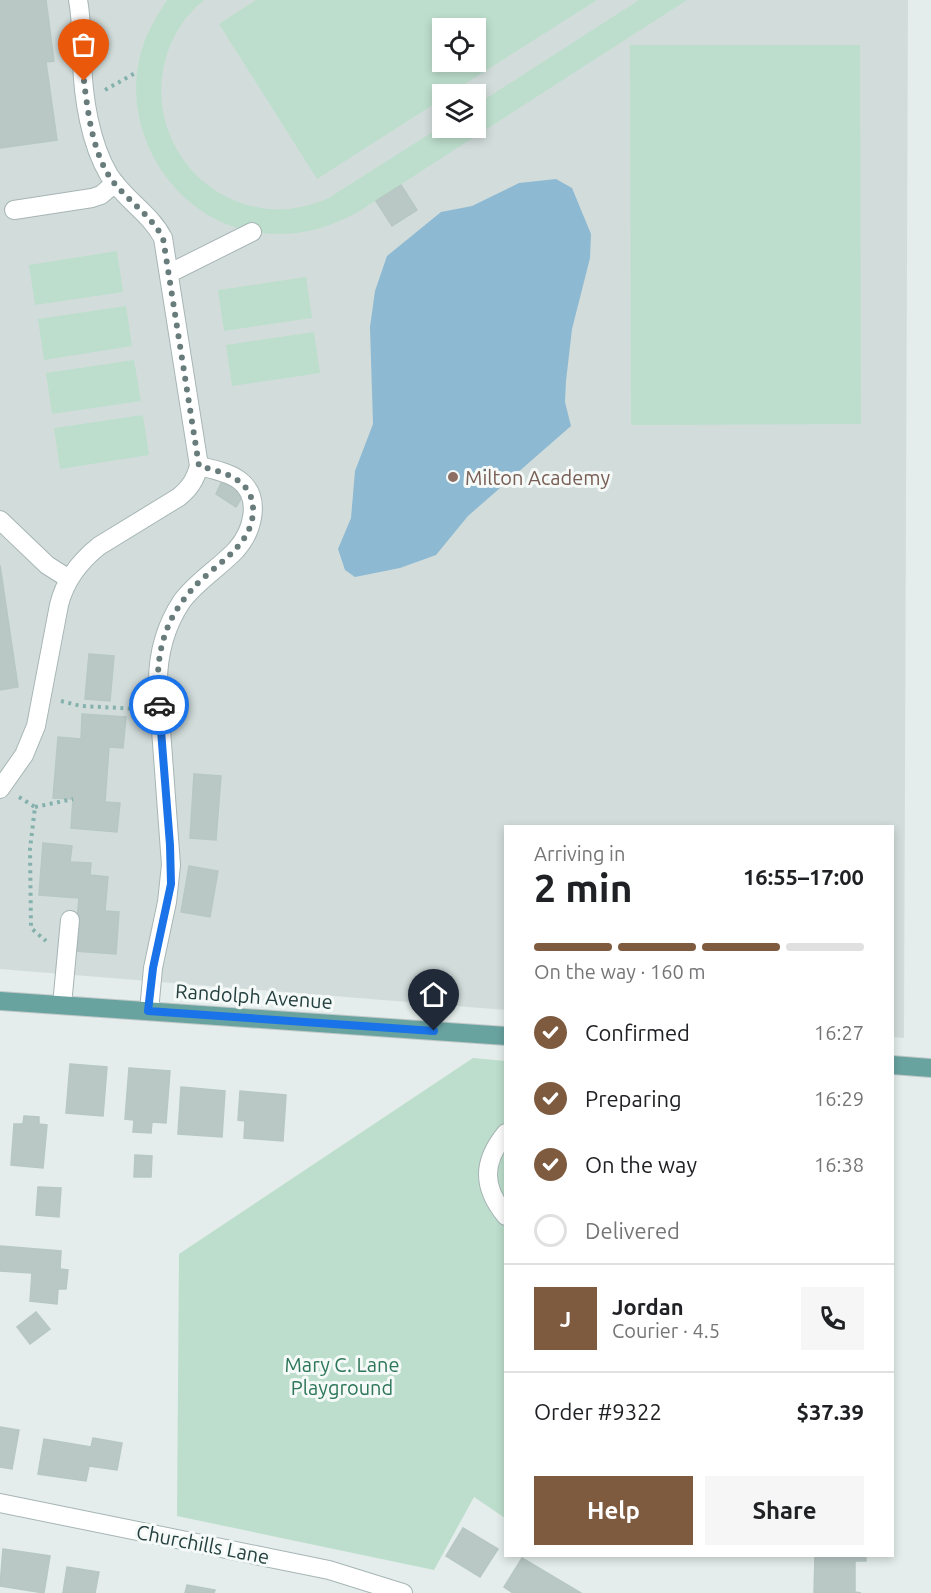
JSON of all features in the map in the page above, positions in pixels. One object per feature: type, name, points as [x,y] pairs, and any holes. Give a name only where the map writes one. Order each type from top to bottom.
[{"type":"main road","name":"Randolph Avenue","points":[[0,1001],[504,1036]]},
{"type":"main road","points":[[894,1065],[931,1068]]},
{"type":"street","points":[[1,788],[31,741],[43,696],[62,591],[69,579],[82,561],[99,546],[189,489],[196,478],[199,466],[163,238],[158,228],[115,183],[97,147],[86,101],[78,0]]},
{"type":"street","points":[[14,210],[92,198],[101,195],[115,183]]},
{"type":"street","points":[[170,273],[252,232]]},
{"type":"street","points":[[148,1011],[153,968],[171,884],[157,671],[165,633],[183,600],[236,549],[250,525],[253,512],[252,499],[247,489],[238,480],[199,466]]},
{"type":"street","points":[[0,520],[47,565],[69,579]]},
{"type":"street","points":[[62,1005],[70,920]]},
{"type":"street","points":[[504,1136],[489,1158],[487,1172],[488,1183],[497,1205],[504,1214]]},
{"type":"street","name":"Churchills Lane","points":[[0,1503],[318,1568],[404,1593]]},
{"type":"path","points":[[86,101],[137,72]]},
{"type":"path","points":[[43,696],[81,706],[123,710],[159,709]]},
{"type":"path","points":[[1,788],[35,807],[73,799]]},
{"type":"path","points":[[35,807],[30,849],[31,928],[66,956]]},
{"type":"shaded area","name":"Milton Academy","points":[[0,0],[908,0],[904,1038],[894,1037],[894,825],[504,825],[504,1010],[0,969]]},
{"type":"green space","points":[[167,0],[204,0],[191,12],[171,43],[165,61],[161,87],[163,113],[171,137],[183,159],[199,178],[219,193],[243,204],[269,209],[284,209],[313,204],[327,199],[432,132],[432,138],[473,138],[358,212],[318,229],[275,234],[240,229],[209,216],[183,196],[161,170],[146,140],[137,108],[137,74],[145,40]]},
{"type":"green space","points":[[256,0],[597,0],[486,70],[486,18],[432,18],[432,72],[484,72],[465,84],[432,84],[432,105],[317,179],[219,24]]},
{"type":"green space","points":[[639,0],[687,0],[486,130],[486,99]]},
{"type":"green space","points":[[630,45],[860,45],[861,424],[631,425]]},
{"type":"green space","points":[[117,251],[123,292],[35,305],[29,265]]},
{"type":"green space","points":[[306,277],[312,318],[224,331],[218,290]]},
{"type":"green space","points":[[126,306],[132,346],[44,360],[38,319]]},
{"type":"green space","points":[[314,332],[320,373],[232,386],[226,345]]},
{"type":"green space","points":[[134,360],[141,401],[52,414],[46,373]]},
{"type":"green space","points":[[143,415],[149,455],[60,469],[54,428]]},
{"type":"green space","name":"Mary C. Lane Playground","points":[[473,1058],[504,1061],[504,1517],[474,1497],[434,1570],[177,1516],[179,1254]]},
{"type":"water","points":[[556,179],[572,188],[591,234],[590,258],[572,329],[566,381],[565,402],[571,426],[468,516],[436,555],[400,568],[355,577],[345,570],[338,549],[351,518],[355,471],[373,424],[370,327],[375,291],[387,256],[441,212],[472,206],[519,183]]},
{"type":"building","points":[[0,0],[46,0],[54,61],[46,62],[57,140],[0,148]]},
{"type":"building","points":[[401,185],[417,210],[392,226],[376,201]]},
{"type":"building","points":[[225,474],[247,489],[236,507],[216,494]]},
{"type":"building","points":[[0,565],[18,687],[0,690]]},
{"type":"building","points":[[89,654],[114,656],[110,701],[85,699]]},
{"type":"building","points":[[82,714],[126,717],[123,748],[109,747],[105,802],[120,803],[117,832],[71,828],[73,799],[53,798],[58,737],[81,739]]},
{"type":"building","points":[[194,774],[221,776],[216,840],[190,838]]},
{"type":"building","points":[[43,843],[72,846],[70,862],[91,863],[90,875],[108,877],[105,911],[119,912],[116,954],[74,951],[79,898],[39,895]]},
{"type":"building","points":[[189,866],[218,871],[210,917],[181,912]]},
{"type":"building","points":[[70,1064],[107,1067],[103,1116],[66,1113]]},
{"type":"building","points":[[129,1068],[170,1071],[166,1123],[152,1122],[151,1133],[133,1132],[134,1120],[125,1119]]},
{"type":"building","points":[[181,1087],[225,1091],[222,1137],[178,1134]]},
{"type":"building","points":[[240,1091],[286,1095],[283,1141],[244,1138],[245,1121],[238,1120]]},
{"type":"building","points":[[24,1116],[39,1117],[39,1124],[47,1125],[43,1168],[11,1165],[14,1124],[23,1124]]},
{"type":"building","points":[[135,1155],[152,1156],[151,1177],[134,1177]]},
{"type":"building","points":[[38,1187],[61,1188],[59,1217],[36,1215]]},
{"type":"building","points":[[0,1246],[61,1251],[60,1269],[68,1270],[66,1289],[58,1289],[57,1304],[30,1301],[32,1273],[0,1271]]},
{"type":"building","points":[[36,1312],[50,1329],[30,1344],[17,1327]]},
{"type":"building","points":[[0,1427],[19,1430],[12,1469],[0,1467]]},
{"type":"building","points":[[93,1438],[122,1443],[117,1470],[89,1466],[86,1481],[38,1474],[44,1439],[91,1447]]},
{"type":"building","points":[[463,1528],[498,1549],[480,1577],[446,1556]]},
{"type":"building","points":[[3,1549],[50,1556],[44,1593],[0,1586]]},
{"type":"building","points":[[815,1557],[866,1557],[866,1561],[855,1561],[855,1592],[861,1593],[814,1593]]},
{"type":"building","points":[[522,1558],[581,1593],[513,1593],[504,1587]]},
{"type":"building","points":[[67,1567],[99,1572],[95,1593],[63,1593]]},
{"type":"building","points":[[187,1585],[215,1590],[214,1593],[185,1593]]},
{"type":"way so far","points":[[84,81],[86,101],[97,147],[109,175],[158,228],[163,238],[199,454],[199,466],[238,480],[247,489],[252,499],[253,512],[244,538],[236,549],[183,600],[165,633],[157,671],[159,705]]},
{"type":"place","name":"Milton Academy","points":[[453,477]]},
{"type":"route","points":[[159,705],[171,884],[153,968],[148,1011],[434,1031]]}]
